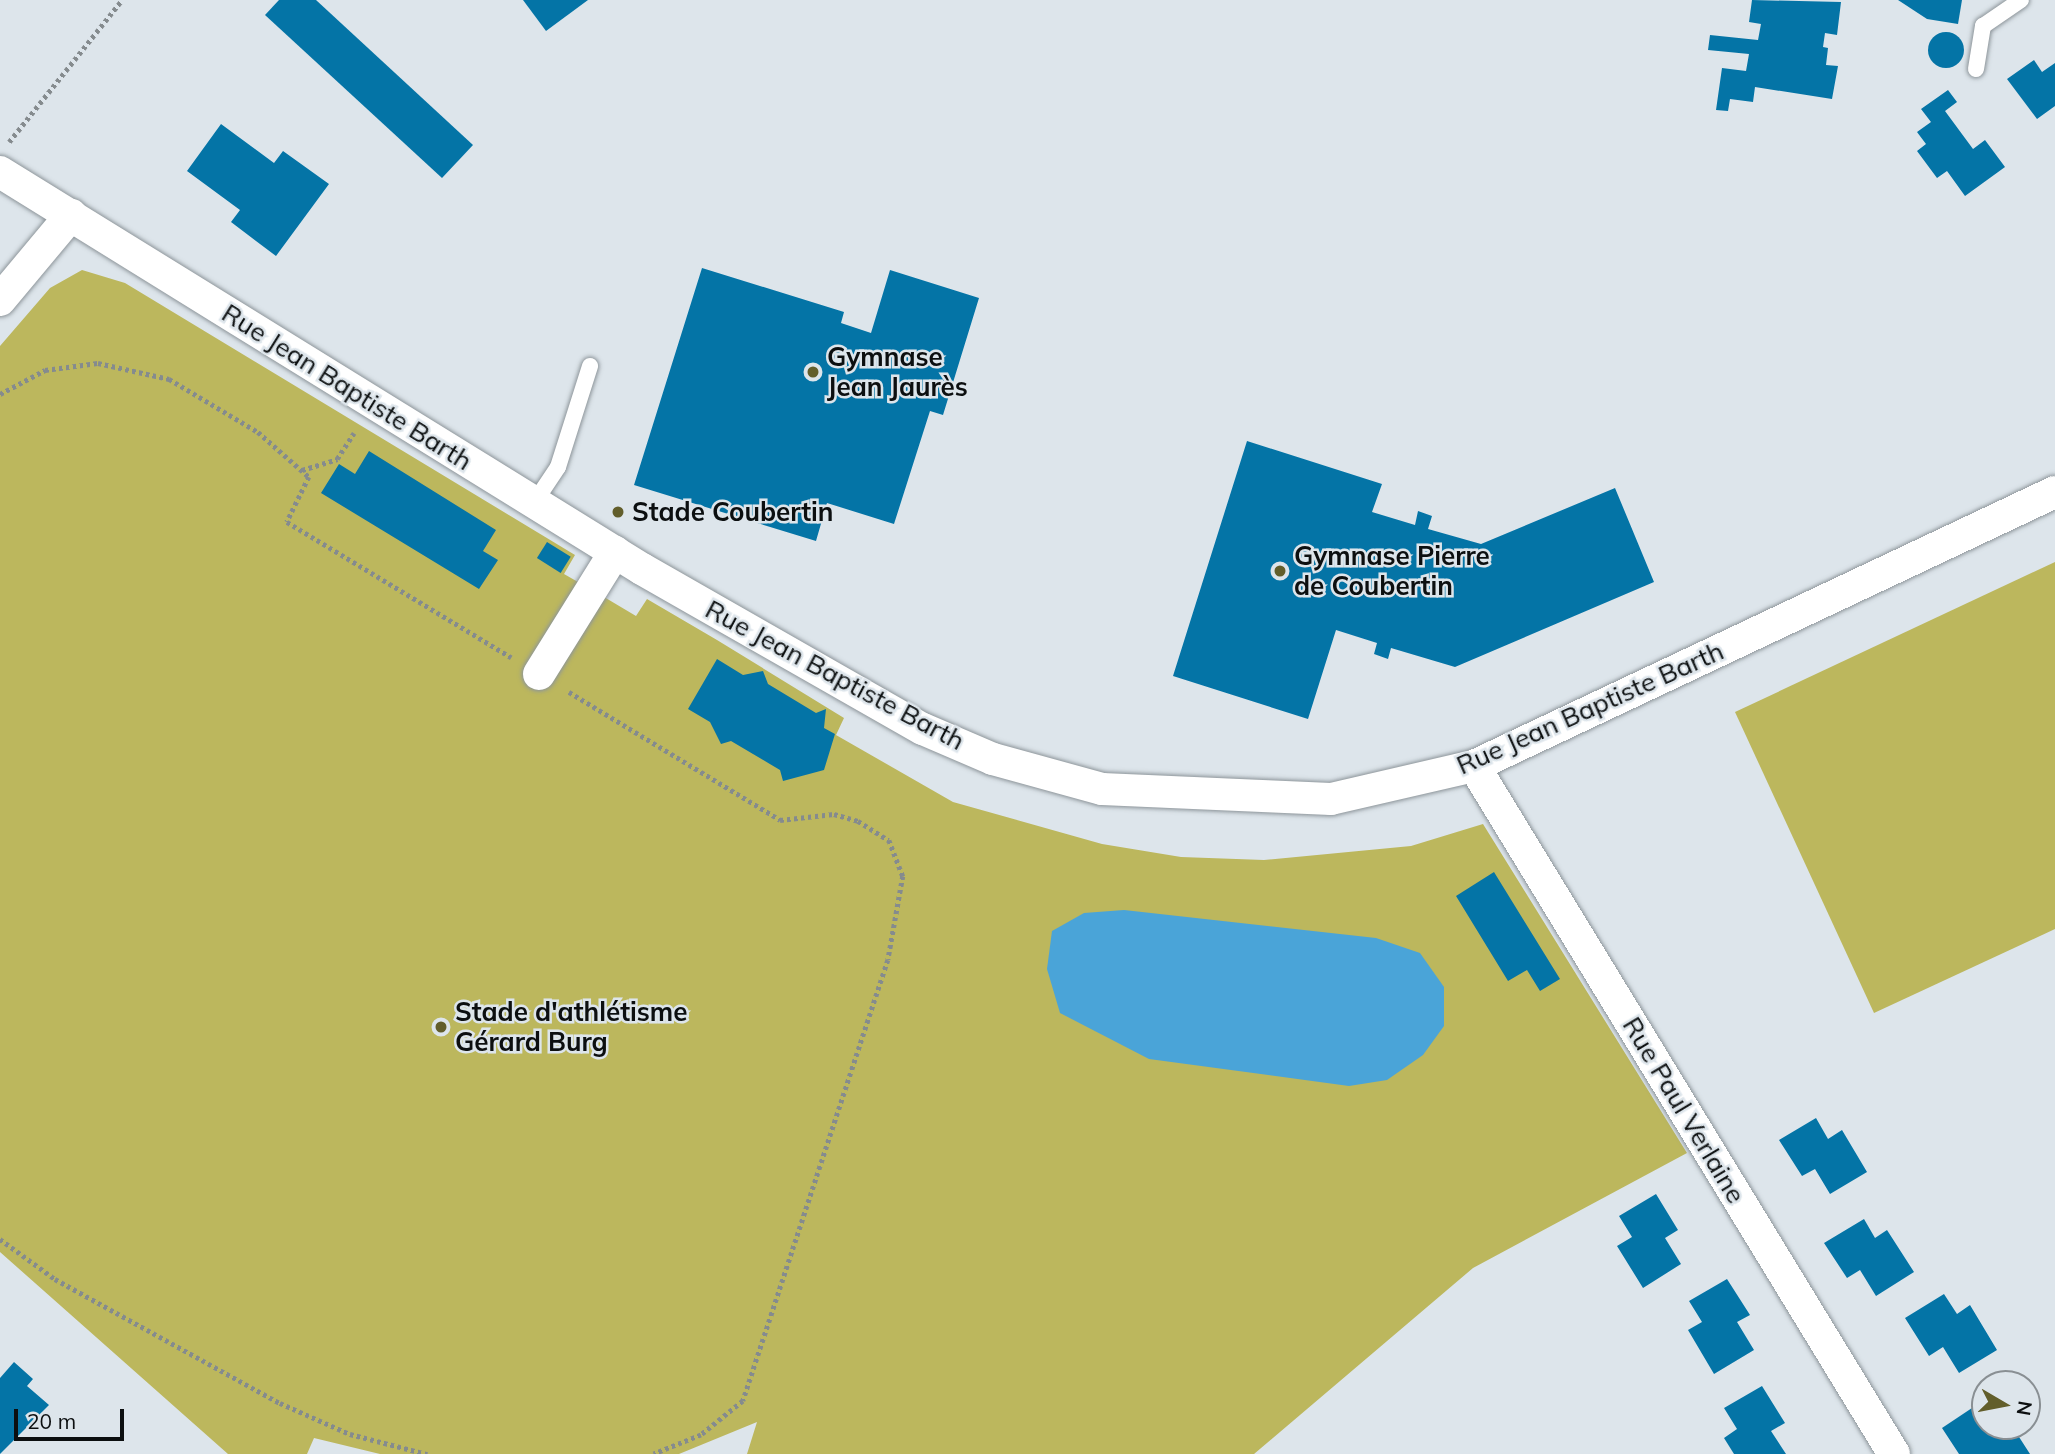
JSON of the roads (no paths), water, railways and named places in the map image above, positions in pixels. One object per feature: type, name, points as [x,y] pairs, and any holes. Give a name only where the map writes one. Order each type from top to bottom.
[{"type":"street","name":"Rue Jean Baptiste Barth","points":[[0,172],[615,552],[923,729],[993,758],[1102,789],[1331,799],[1474,766],[2055,492]]},
{"type":"street","points":[[0,300],[71,215]]},
{"type":"street","points":[[539,674],[615,552]]},
{"type":"street","name":"Rue Paul Verlaine","points":[[1474,766],[1894,1454]]},
{"type":"lane","points":[[1976,69],[1983,26],[2021,0]]},
{"type":"lane","points":[[534,503],[558,467],[590,366]]},
{"type":"water","points":[[1124,910],[1376,938],[1420,953],[1444,987],[1444,1026],[1423,1055],[1387,1080],[1349,1086],[1149,1059],[1060,1013],[1047,969],[1052,931],[1084,913]]},
{"type":"place","name":"Gymnase Jean Jaurès","points":[[813,372]]},
{"type":"place","name":"Stade Coubertin","points":[[618,512]]},
{"type":"place","name":"Gymnase Pierre de Coubertin","points":[[1280,571]]},
{"type":"place","name":"Stade d'athlétisme Gérard Burg","points":[[441,1027]]}]
